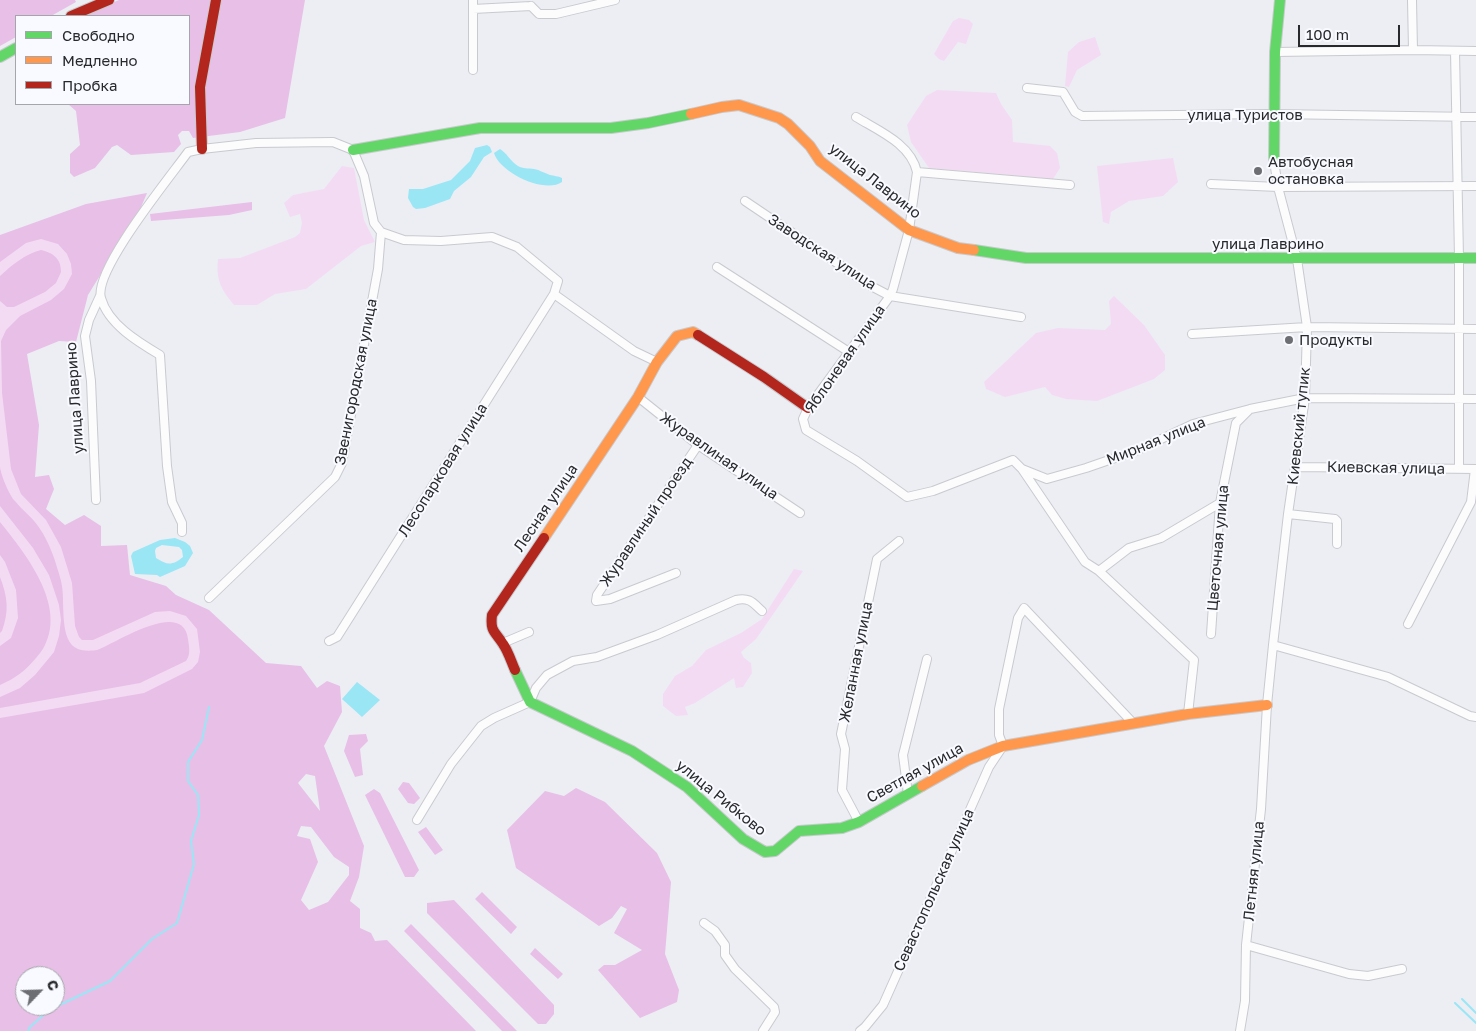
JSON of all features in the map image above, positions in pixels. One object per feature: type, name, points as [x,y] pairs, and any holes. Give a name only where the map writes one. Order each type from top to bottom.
[{"type":"street","points":[[73,15],[109,0]]},
{"type":"street","points":[[216,0],[200,88],[202,148],[256,143],[333,142],[353,150],[364,176],[374,223],[381,232],[404,240],[441,241],[492,237],[517,247],[558,282],[554,294],[634,351],[657,362]]},
{"type":"street","points":[[473,0],[473,70]]},
{"type":"street","points":[[473,9],[531,3],[540,14],[556,14],[615,0]]},
{"type":"street","points":[[1274,161],[1275,52],[1280,0]]},
{"type":"street","points":[[1412,0],[1413,50]]},
{"type":"street","points":[[0,57],[15,49]]},
{"type":"street","points":[[1455,51],[1460,258],[1459,469]]},
{"type":"street","points":[[1275,52],[1476,51]]},
{"type":"street","name":"улица Туристов","points":[[1027,88],[1063,92],[1075,112],[1082,116],[1273,114],[1476,117]]},
{"type":"street","name":"улица Лаврино","points":[[353,150],[480,128],[611,128],[648,123],[722,107],[739,106],[779,118],[788,124],[810,146],[820,161],[909,230],[958,248],[1026,258],[1476,258]]},
{"type":"street","points":[[856,117],[900,145],[915,162],[917,172],[1070,185]]},
{"type":"street","name":"улица Лаврино","points":[[96,500],[91,381],[85,336],[89,320],[100,296],[103,281],[119,247],[188,152],[202,148]]},
{"type":"street","name":"Киевский тупик","points":[[1267,707],[1288,514],[1305,398],[1306,327],[1297,259],[1278,187],[1274,161]]},
{"type":"street","name":"Яблоневая улица","points":[[907,497],[857,461],[806,430],[803,419],[808,408],[890,296],[909,230],[917,172]]},
{"type":"street","points":[[1211,184],[1278,187],[1476,186]]},
{"type":"street","name":"Заводская улица","points":[[745,201],[871,286],[890,296],[1021,317]]},
{"type":"street","name":"Звенигородская улица","points":[[209,598],[335,477],[342,464],[378,269],[381,232]]},
{"type":"street","points":[[717,267],[849,352]]},
{"type":"street","name":"Лесопарковая улица","points":[[329,641],[337,637],[554,294]]},
{"type":"street","points":[[100,296],[105,309],[116,324],[160,355],[172,502],[182,523],[182,532]]},
{"type":"street","points":[[1192,334],[1306,327],[1476,329]]},
{"type":"street","name":"Лесная улица","points":[[530,702],[503,643],[495,634],[491,625],[492,615],[638,397],[657,362],[678,336],[693,332],[764,377],[808,408]]},
{"type":"street","name":"Журавлиная улица","points":[[638,397],[698,445],[800,514]]},
{"type":"street","name":"Мирная улица","points":[[907,497],[933,491],[1013,460],[1022,469],[1047,478],[1086,468],[1138,450],[1193,424],[1250,408],[1305,398],[1476,399]]},
{"type":"street","name":"Цветочная улица","points":[[1211,634],[1220,503],[1236,423],[1250,408]]},
{"type":"street","name":"Журавлиный проезд","points":[[676,573],[610,599],[596,601],[597,595],[698,445]]},
{"type":"street","name":"Киевская улица","points":[[1296,467],[1475,469]]},
{"type":"street","points":[[1022,469],[1085,562],[1099,571],[1194,660],[1188,714]]},
{"type":"street","points":[[1408,624],[1471,502],[1475,469]]},
{"type":"street","points":[[1099,571],[1129,548],[1160,538],[1220,503]]},
{"type":"street","points":[[1288,514],[1335,519],[1337,521],[1337,544]]},
{"type":"street","name":"Желанная улица","points":[[859,822],[842,790],[845,749],[842,734],[877,559],[898,541]]},
{"type":"street","points":[[417,820],[451,764],[482,726],[494,718],[530,702],[536,688],[547,675],[573,660],[597,656],[657,635],[736,600],[745,598],[762,612]]},
{"type":"street","points":[[1003,746],[999,735],[998,709],[1018,618],[1024,608],[1133,723]]},
{"type":"street","points":[[503,643],[530,632]]},
{"type":"street","points":[[1273,645],[1388,678],[1470,716],[1476,717]]},
{"type":"street","points":[[908,794],[903,755],[927,659]]},
{"type":"street","name":"улица Рибково","points":[[530,702],[632,751],[687,787],[743,839],[765,852],[775,851],[799,830],[842,828]]},
{"type":"street","name":"Светлая улица","points":[[842,828],[859,822],[968,760],[1003,746],[1188,714],[1267,707]]},
{"type":"street","name":"Летняя улица","points":[[1240,1031],[1245,1001],[1246,944],[1261,809],[1267,707]]},
{"type":"street","name":"Севастопольская улица","points":[[860,1031],[866,1027],[883,1005],[989,767],[1003,746]]},
{"type":"street","points":[[704,923],[715,931],[725,945],[725,955],[735,969],[774,1007],[775,1012],[763,1031]]},
{"type":"street","points":[[1246,944],[1349,974],[1368,976],[1402,969]]},
{"type":"shaded area","points":[[0,0],[75,0],[76,2],[53,15],[15,15],[15,38],[0,46]]},
{"type":"shaded area","points":[[119,0],[305,0],[285,118],[240,132],[193,138],[189,131],[182,131],[178,135],[181,144],[174,152],[131,155],[117,145],[112,147],[95,168],[74,177],[70,173],[70,154],[80,145],[76,111],[69,105],[190,105],[190,15],[85,15]]},
{"type":"shaded area","points":[[959,18],[969,20],[973,24],[966,44],[958,42],[944,61],[939,59],[934,54],[953,21]]},
{"type":"shaded area","points":[[1095,37],[1101,55],[1077,70],[1069,87],[1065,86],[1068,52],[1079,42]]},
{"type":"shaded area","points":[[937,90],[996,93],[1012,120],[1013,142],[1050,146],[1057,153],[1060,168],[1053,179],[929,168],[911,142],[907,125],[926,96]]},
{"type":"shaded area","points":[[1173,158],[1178,182],[1163,196],[1129,201],[1111,212],[1109,224],[1103,222],[1097,166]]},
{"type":"shaded area","points":[[342,166],[354,168],[364,220],[375,242],[361,246],[306,289],[275,294],[257,305],[234,305],[220,284],[218,259],[240,258],[295,237],[300,233],[302,223],[300,214],[290,217],[284,203],[293,195],[324,189]]},
{"type":"shaded area","points":[[147,193],[139,212],[88,295],[76,342],[59,341],[27,354],[39,425],[35,477],[49,475],[54,489],[46,509],[65,525],[84,515],[101,526],[101,546],[127,545],[130,575],[166,586],[176,595],[209,610],[266,663],[301,666],[317,688],[327,681],[340,686],[342,712],[324,746],[364,846],[359,877],[350,901],[360,909],[360,928],[371,933],[375,941],[387,940],[476,1031],[0,1031],[0,718],[144,693],[192,669],[198,662],[200,652],[197,629],[186,616],[170,611],[155,612],[93,640],[82,640],[79,637],[75,626],[72,583],[61,547],[46,520],[21,494],[11,469],[2,393],[1,341],[6,330],[20,316],[51,300],[64,289],[72,274],[71,264],[67,254],[58,244],[41,239],[26,243],[0,262],[0,235],[86,204]],"holes":[[[306,774],[315,776],[320,811],[298,783]],[[301,826],[311,827],[334,857],[349,867],[349,875],[328,902],[309,910],[301,900],[318,862],[310,839],[297,836]]]},
{"type":"shaded area","points":[[252,202],[252,210],[229,215],[151,221],[150,214]]},
{"type":"shaded area","points":[[51,226],[81,272],[63,321],[12,342],[22,478],[63,531],[130,589],[203,618],[208,688],[0,725],[0,254]]},
{"type":"shaded area","points":[[41,250],[56,257],[60,263],[61,272],[56,283],[45,292],[14,307],[7,307],[0,301],[0,276],[24,257]]},
{"type":"shaded area","points":[[1114,296],[1144,325],[1165,355],[1165,370],[1154,379],[1097,401],[1066,399],[1052,395],[1045,387],[1005,397],[986,389],[984,382],[1036,333],[1058,328],[1105,330],[1111,324],[1109,301]]},
{"type":"shaded area","points":[[0,467],[10,494],[38,526],[51,549],[62,583],[65,630],[72,645],[82,650],[97,650],[148,626],[174,622],[183,627],[188,639],[189,653],[186,661],[140,683],[0,708],[0,697],[20,688],[35,675],[54,652],[61,620],[59,605],[49,575],[33,548],[0,506]]},
{"type":"shaded area","points":[[0,522],[21,549],[40,580],[47,596],[50,629],[45,645],[32,663],[16,677],[0,685],[0,646],[11,638],[18,618],[16,590],[5,562],[0,555]]},
{"type":"shaded area","points":[[794,569],[803,571],[756,639],[741,652],[744,658],[751,663],[752,673],[743,687],[736,688],[734,678],[695,703],[685,707],[688,715],[676,716],[663,706],[663,694],[675,676],[692,666],[706,650],[741,633],[762,619]]},
{"type":"shaded area","points":[[0,577],[5,591],[7,611],[0,633]]},
{"type":"shaded area","points":[[366,734],[368,741],[360,749],[363,775],[355,777],[344,751],[349,735]]},
{"type":"shaded area","points":[[403,782],[409,783],[420,798],[414,804],[408,803],[398,789]]},
{"type":"shaded area","points":[[576,788],[605,802],[657,853],[671,882],[665,954],[679,990],[677,1002],[640,1018],[598,970],[604,965],[615,965],[642,950],[614,933],[627,909],[621,906],[612,918],[599,926],[516,868],[507,830],[545,791],[564,796]]},
{"type":"shaded area","points":[[374,789],[380,793],[419,870],[414,877],[405,877],[365,795]]},
{"type":"shaded area","points":[[426,827],[443,850],[435,855],[418,832]]},
{"type":"shaded area","points":[[482,892],[517,927],[511,934],[475,899]]},
{"type":"shaded area","points":[[454,900],[554,1005],[554,1014],[546,1024],[538,1024],[427,913],[427,903]]},
{"type":"shaded area","points":[[411,924],[517,1031],[502,1031],[404,931]]},
{"type":"shaded area","points":[[535,948],[563,974],[558,979],[530,954]]},
{"type":"water","points":[[487,145],[492,152],[484,157],[471,177],[454,191],[450,199],[425,208],[416,209],[413,207],[408,198],[409,189],[423,189],[451,180],[470,161],[475,148]]},
{"type":"water","points":[[500,149],[518,166],[536,169],[560,177],[562,182],[554,185],[545,185],[524,180],[505,168],[498,160],[494,153]]},
{"type":"water","points":[[175,538],[190,546],[193,553],[185,566],[160,577],[157,575],[135,574],[131,556],[133,552],[160,540]],"holes":[[[162,545],[179,547],[182,550],[183,557],[176,562],[166,563],[156,558],[156,548]]]},
{"type":"water","points":[[357,682],[380,700],[362,717],[342,699]]},
{"type":"waterway","points":[[28,1031],[49,1010],[110,981],[152,939],[177,923],[194,864],[191,841],[199,815],[198,795],[188,781],[188,762],[202,740],[209,707]]},
{"type":"waterway","points":[[1462,999],[1476,1013]]},
{"type":"waterway","points":[[1455,1003],[1476,1023]]},
{"type":"traffic: fast","points":[[1274,161],[1275,52],[1280,0]]},
{"type":"traffic: fast","points":[[0,57],[15,49]]},
{"type":"traffic: fast","points":[[353,150],[480,128],[611,128],[691,114]]},
{"type":"traffic: fast","points":[[974,250],[1026,258],[1476,258]]},
{"type":"traffic: fast","points":[[515,670],[530,702],[632,751],[687,787],[743,839],[765,852],[775,851],[799,831],[842,828],[859,822],[922,786]]},
{"type":"traffic: slow","points":[[691,114],[739,105],[779,118],[788,124],[810,146],[820,161],[909,230],[958,248],[974,250]]},
{"type":"traffic: slow","points":[[544,538],[638,397],[657,362],[677,336],[693,332],[698,335]]},
{"type":"traffic: slow","points":[[922,786],[968,760],[1003,746],[1188,714],[1267,705]]},
{"type":"traffic: jam","points":[[73,15],[109,0]]},
{"type":"traffic: jam","points":[[202,149],[200,87],[216,0]]},
{"type":"traffic: jam","points":[[698,335],[808,408]]},
{"type":"traffic: jam","points":[[515,670],[506,650],[492,628],[492,615],[544,538]]},
{"type":"place","name":"Автобусная остановка","points":[[1258,171]]},
{"type":"place","name":"Продукты","points":[[1289,340]]}]
